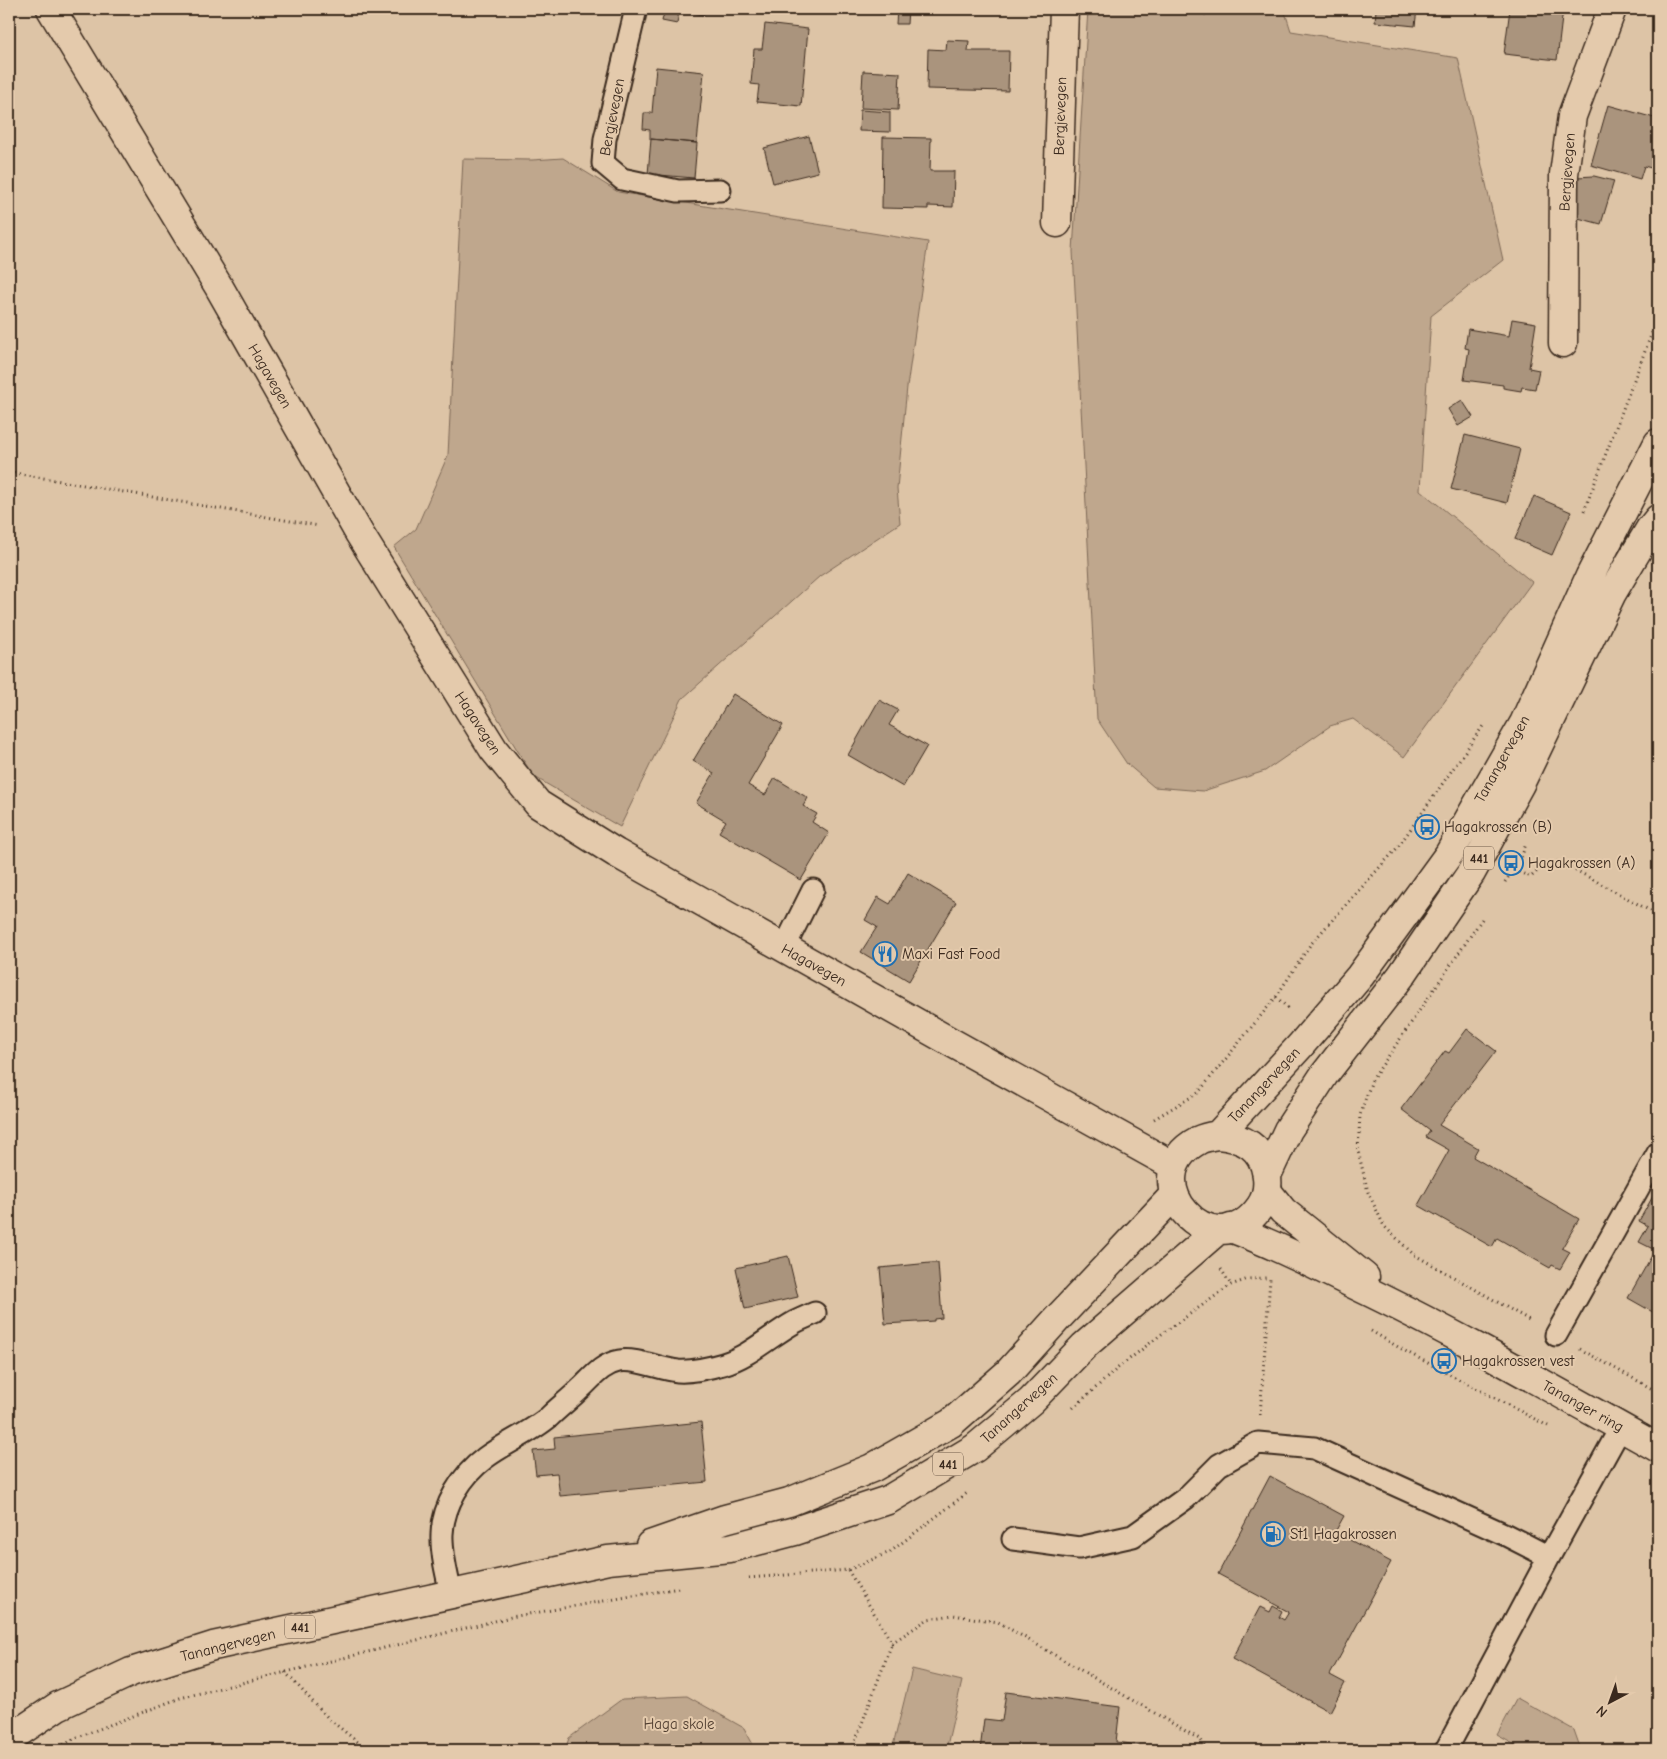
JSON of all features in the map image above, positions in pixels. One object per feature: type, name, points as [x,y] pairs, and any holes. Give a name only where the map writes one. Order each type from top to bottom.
[{"type":"main road","name":"Hagavegen","points":[[51,9],[219,287],[358,532],[494,750],[538,804],[616,852],[784,948],[1174,1166]]},
{"type":"main road","name":"Bergjevegen","points":[[1057,223],[1064,9]]},
{"type":"main road","name":"Bergjevegen","points":[[1563,343],[1564,174],[1572,116],[1612,9]]},
{"type":"main road","name":"Tanangervegen","points":[[1218,1135],[1300,1046],[1360,976],[1449,854],[1524,723],[1590,576],[1658,443]]},
{"type":"main road","name":"Tanangervegen","points":[[1267,1183],[1288,1130],[1324,1075],[1401,976],[1471,873],[1520,784],[1612,593],[1650,529],[1658,519]]},
{"type":"main road","name":"441","points":[[1174,1166],[1186,1149],[1200,1139],[1218,1135]]},
{"type":"main road","points":[[1218,1135],[1235,1137],[1250,1145],[1262,1159],[1267,1183]]},
{"type":"main road","points":[[1174,1166],[1174,1195],[1184,1212],[1199,1225],[1225,1229]]},
{"type":"main road","name":"441","points":[[1225,1229],[1244,1223],[1254,1215],[1262,1204],[1267,1183]]},
{"type":"main road","name":"Tananger ring","points":[[1267,1183],[1283,1211],[1403,1308]]},
{"type":"main road","name":"Tanangervegen","points":[[608,1560],[724,1519],[789,1502],[872,1468],[951,1423],[1008,1373],[1174,1195]]},
{"type":"main road","name":"Tanangervegen","points":[[9,1738],[58,1706],[130,1672],[213,1646],[608,1560],[730,1548],[795,1531],[888,1500],[975,1448],[1031,1401],[1084,1346],[1225,1229]]},
{"type":"main road","name":"Tananger ring","points":[[1225,1229],[1266,1241],[1403,1308],[1658,1448]]},
{"type":"lane","name":"Bergjevegen","points":[[636,9],[605,139],[603,163],[622,179],[678,191],[720,190]]},
{"type":"lane","points":[[784,948],[814,890]]},
{"type":"lane","points":[[1556,1335],[1658,1153]]},
{"type":"lane","points":[[451,1594],[444,1557],[443,1522],[459,1485],[470,1471],[485,1458],[544,1421],[594,1374],[612,1363],[622,1360],[679,1371],[724,1364],[743,1356],[794,1323],[815,1313]]},
{"type":"lane","points":[[1446,1750],[1621,1427]]},
{"type":"lane","points":[[1013,1539],[1079,1548],[1133,1536],[1186,1498],[1219,1465],[1258,1443],[1314,1448],[1506,1535],[1549,1557]]},
{"type":"path","points":[[1581,519],[1658,318]]},
{"type":"path","points":[[9,472],[358,532]]},
{"type":"path","points":[[1128,1141],[1146,1123],[1198,1093],[1276,998],[1310,945],[1398,847],[1484,724]]},
{"type":"path","points":[[1514,870],[1531,877],[1544,865],[1559,861],[1658,915]]},
{"type":"path","points":[[1372,1080],[1360,1115],[1358,1151],[1368,1192],[1384,1226],[1413,1254],[1658,1392]]},
{"type":"path","points":[[1258,1443],[1270,1278]]},
{"type":"path","points":[[848,1570],[892,1643]]},
{"type":"path","points":[[852,1750],[892,1643],[928,1619],[953,1616],[998,1622],[1201,1740],[1207,1750]]},
{"type":"path","points":[[285,1671],[330,1720],[368,1750]]},
{"type":"path","points":[[69,1750],[73,1739]]},
{"type":"green space","points":[[1088,9],[1284,9],[1291,31],[1458,58],[1503,260],[1431,316],[1420,490],[1532,582],[1404,757],[1353,719],[1330,726],[1265,771],[1203,791],[1154,787],[1127,764],[1097,719],[1073,251]]},
{"type":"green space","points":[[563,158],[618,192],[928,242],[907,387],[897,488],[900,523],[820,576],[682,699],[620,827],[533,776],[394,547],[416,529],[448,455],[463,159],[532,160]]},
{"type":"green space","points":[[912,1669],[962,1681],[946,1750],[892,1750]]},
{"type":"green space","name":"Haga skole","points":[[687,1696],[744,1728],[756,1750],[565,1750],[569,1738],[622,1699]]},
{"type":"green space","points":[[1517,1698],[1574,1730],[1581,1750],[1524,1750],[1497,1735]]},
{"type":"building","points":[[665,9],[704,9],[704,15],[679,11],[677,24],[662,21]]},
{"type":"building","points":[[897,9],[908,9],[907,24],[896,24]]},
{"type":"building","points":[[1184,9],[1207,9],[1206,15],[1184,11]]},
{"type":"building","points":[[1376,9],[1417,9],[1415,26],[1375,22]]},
{"type":"building","points":[[1510,9],[1563,9],[1557,60],[1504,54]]},
{"type":"building","points":[[765,24],[808,29],[801,106],[757,102],[759,85],[751,84],[754,49],[762,49]]},
{"type":"building","points":[[947,40],[969,41],[968,51],[1009,51],[1008,91],[927,89],[928,49],[946,50]]},
{"type":"building","points":[[656,67],[704,72],[697,143],[650,139],[650,130],[643,129],[644,113],[652,113]]},
{"type":"building","points":[[863,71],[900,73],[898,110],[861,108]]},
{"type":"building","points":[[1608,105],[1658,119],[1658,170],[1644,166],[1640,179],[1591,165]]},
{"type":"building","points":[[860,110],[890,112],[890,132],[859,131]]},
{"type":"building","points":[[809,136],[818,172],[773,183],[764,148]]},
{"type":"building","points":[[883,137],[931,138],[930,171],[954,171],[953,207],[928,206],[928,209],[882,208]]},
{"type":"building","points":[[651,139],[697,143],[694,178],[648,174]]},
{"type":"building","points":[[1594,176],[1614,181],[1601,224],[1578,218],[1577,177]]},
{"type":"building","points":[[1512,319],[1536,323],[1529,368],[1539,370],[1535,389],[1522,387],[1521,391],[1503,388],[1503,385],[1464,380],[1469,349],[1465,348],[1468,329],[1509,336]]},
{"type":"building","points":[[1462,400],[1473,417],[1458,426],[1448,409]]},
{"type":"building","points":[[1465,435],[1520,449],[1507,503],[1451,489]]},
{"type":"building","points":[[1534,496],[1571,512],[1552,555],[1515,539]]},
{"type":"building","points":[[733,694],[783,725],[748,785],[765,795],[775,778],[808,798],[803,806],[817,814],[812,822],[829,833],[801,880],[719,832],[726,821],[696,803],[714,773],[693,761]]},
{"type":"building","points":[[879,700],[898,710],[889,725],[927,746],[903,787],[848,755]]},
{"type":"building","points":[[908,873],[956,902],[909,981],[861,952],[877,927],[865,920],[878,897],[890,904]]},
{"type":"building","points":[[1467,1029],[1496,1051],[1439,1125],[1478,1148],[1473,1157],[1579,1219],[1562,1248],[1570,1252],[1560,1269],[1552,1265],[1550,1268],[1497,1238],[1492,1247],[1418,1205],[1449,1150],[1426,1137],[1430,1131],[1401,1109],[1445,1051],[1449,1053]]},
{"type":"building","points":[[1657,1189],[1658,1315],[1628,1298],[1655,1250],[1639,1242],[1648,1226],[1639,1221]]},
{"type":"building","points":[[788,1256],[798,1297],[745,1309],[736,1268]]},
{"type":"building","points":[[938,1263],[942,1318],[934,1319],[934,1321],[885,1324],[880,1268]]},
{"type":"building","points":[[701,1422],[707,1482],[560,1496],[557,1473],[536,1475],[533,1451],[555,1449],[554,1437]]},
{"type":"building","points":[[1270,1476],[1344,1516],[1335,1532],[1391,1562],[1330,1675],[1345,1683],[1330,1712],[1232,1659],[1260,1607],[1270,1612],[1273,1606],[1282,1611],[1279,1617],[1284,1620],[1289,1612],[1218,1574]]},
{"type":"building","points":[[1006,1692],[1120,1707],[1116,1742],[1139,1745],[1138,1750],[980,1750],[984,1719],[1002,1721]]},
{"type":"place","name":"Hagakrossen (B)","points":[[1427,827]]},
{"type":"place","name":"Hagakrossen (A)","points":[[1511,863]]},
{"type":"place","name":"Maxi Fast Food","points":[[885,954]]},
{"type":"place","name":"Hagakrossen vest","points":[[1444,1361]]},
{"type":"place","name":"St1 Hagakrossen","points":[[1273,1534]]}]
